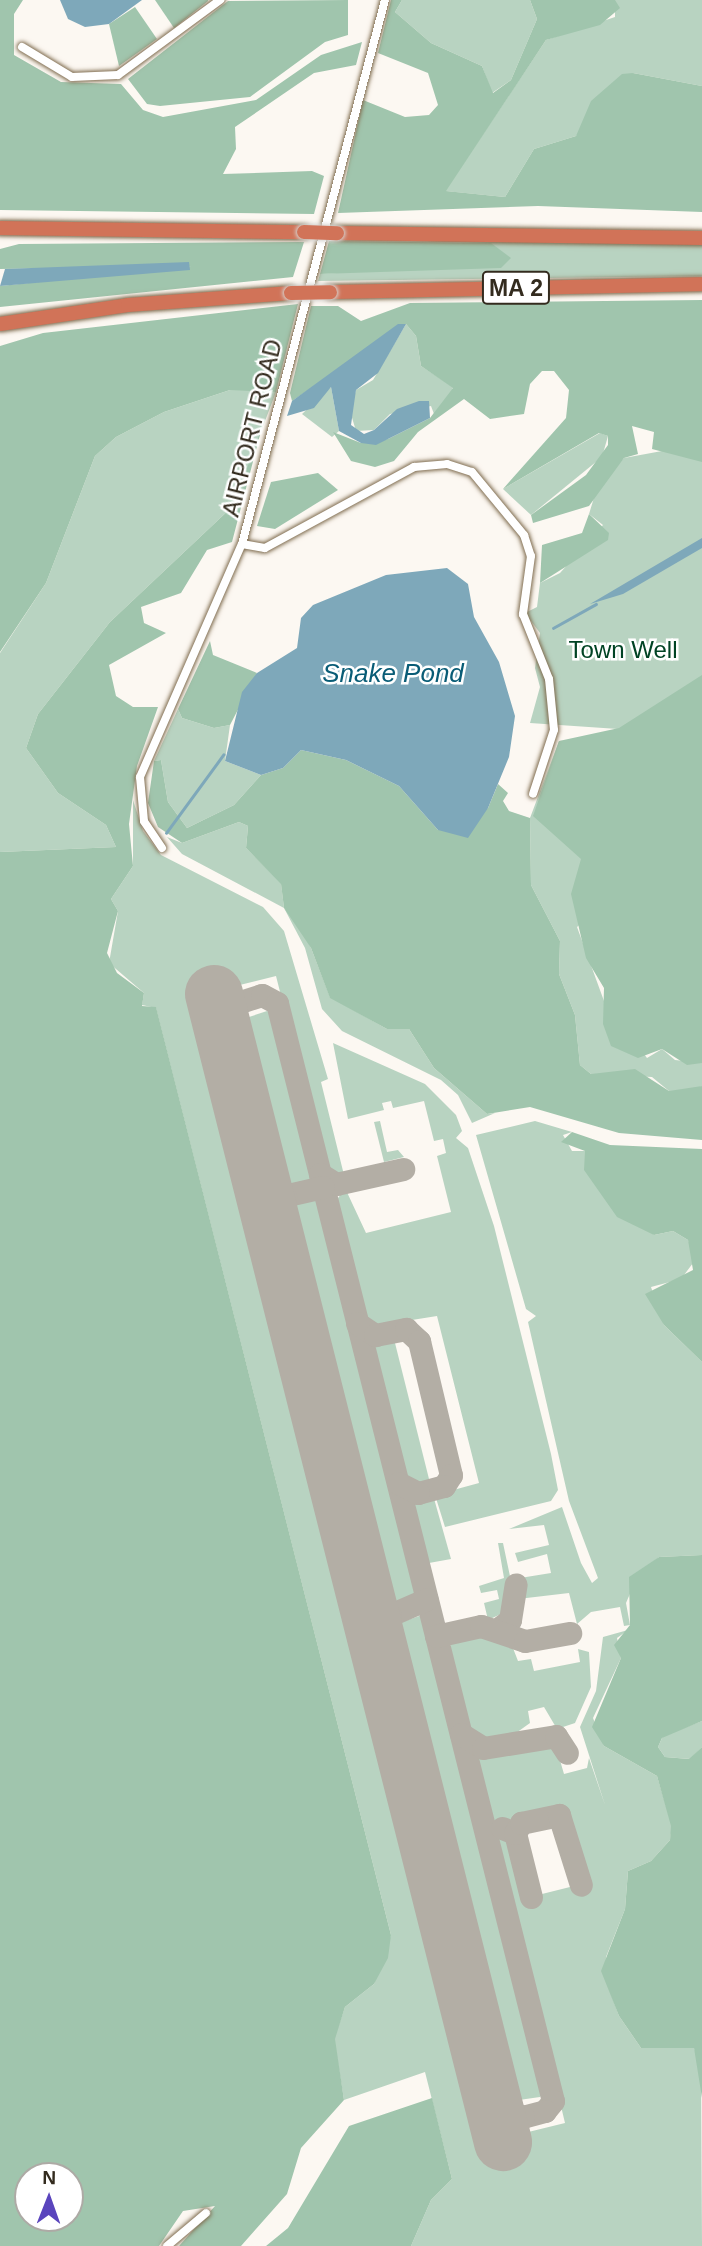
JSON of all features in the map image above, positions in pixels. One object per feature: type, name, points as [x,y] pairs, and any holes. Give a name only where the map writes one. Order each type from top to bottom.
[{"type":"highway","name":"MA 2","points":[[0,228],[702,237]]},
{"type":"highway","name":"MA 2","points":[[0,324],[128,305],[291,293],[702,284]]},
{"type":"street","points":[[22,47],[72,77],[118,75],[220,0]]},
{"type":"street","name":"AIRPORT ROAD","points":[[162,848],[144,821],[140,777],[242,544],[385,0]]},
{"type":"street","points":[[242,544],[264,548],[414,467],[447,464],[472,472],[523,535],[531,556],[523,614],[549,679],[554,730],[533,794]]},
{"type":"street","points":[[167,2246],[206,2213]]},
{"type":"green space","points":[[0,0],[23,0],[14,14],[14,55],[61,82],[121,84],[143,110],[163,117],[256,100],[321,55],[362,42],[356,65],[314,73],[235,127],[236,149],[223,174],[312,171],[324,176],[314,214],[0,210]]},
{"type":"green space","points":[[155,0],[208,0],[208,1],[174,28]]},
{"type":"green space","points":[[348,0],[348,35],[325,42],[250,97],[160,106],[147,104],[128,79],[228,1]]},
{"type":"green space","points":[[391,0],[402,0],[395,12],[431,43],[482,66],[493,93],[511,80],[537,19],[530,0],[615,0],[620,8],[600,25],[546,40],[446,191],[505,197],[534,149],[576,136],[591,101],[622,74],[633,73],[702,86],[702,212],[538,206],[338,213],[363,100],[405,117],[429,115],[438,105],[428,73],[378,53]]},
{"type":"green space","points":[[402,0],[530,0],[537,19],[511,80],[492,93],[482,66],[431,43],[395,12]]},
{"type":"green space","points":[[615,0],[702,0],[702,86],[633,73],[576,136],[534,149],[505,197],[445,191],[546,40],[615,17]]},
{"type":"green space","points":[[135,7],[157,39],[119,66],[109,24]]},
{"type":"green space","points":[[330,238],[702,242],[702,276],[318,281],[320,274],[405,269],[491,243]]},
{"type":"green space","points":[[329,241],[491,243],[511,258],[501,268],[320,274]]},
{"type":"green space","points":[[304,242],[293,277],[0,307],[0,286],[191,266],[0,269],[0,249],[19,244]]},
{"type":"green space","points":[[702,300],[702,462],[652,449],[654,432],[632,426],[638,454],[624,458],[589,506],[533,523],[531,515],[586,475],[608,445],[608,436],[599,433],[503,489],[566,418],[569,390],[554,371],[542,371],[530,384],[524,414],[490,419],[464,399],[418,432],[394,461],[375,467],[351,461],[333,432],[361,443],[388,439],[430,418],[453,388],[421,366],[416,336],[406,324],[292,401],[290,393],[311,306],[338,306],[361,321],[410,303]]},
{"type":"green space","points":[[298,304],[276,392],[230,390],[164,412],[116,437],[95,456],[46,583],[0,652],[0,346],[43,333]]},
{"type":"green space","points":[[406,324],[416,336],[421,366],[453,387],[451,395],[434,414],[431,406],[390,414],[374,430],[356,431],[350,411],[356,390],[373,380]]},
{"type":"green space","name":"Town Well","points":[[702,333],[702,810],[577,927],[604,1001],[647,1058],[662,1049],[675,1060],[702,1063],[702,1086],[687,1093],[669,1091],[652,1077],[591,1074],[580,1065],[575,1015],[559,974],[560,941],[531,885],[530,818],[559,741],[601,739],[618,729],[530,723],[540,687],[535,668],[540,633],[525,613],[537,607],[540,583],[560,573],[603,525],[589,514],[597,488],[624,458],[662,451]]},
{"type":"green space","points":[[331,387],[339,431],[332,437],[302,414]]},
{"type":"green space","points":[[261,389],[276,392],[233,506],[110,622],[38,714],[26,748],[58,793],[106,825],[116,847],[0,852],[0,653],[46,583],[95,456],[116,437],[164,412],[230,390]]},
{"type":"green space","points":[[262,427],[232,542],[207,550],[181,593],[141,607],[144,623],[166,633],[109,665],[116,696],[133,707],[158,707],[137,766],[129,824],[133,866],[111,899],[118,911],[107,953],[117,973],[144,993],[142,1006],[156,1007],[391,1935],[388,1958],[374,1984],[345,2007],[335,2039],[344,2100],[301,2148],[287,2194],[241,2246],[179,2246],[215,2206],[183,2211],[159,2246],[0,2246],[0,852],[116,847],[106,825],[58,793],[26,748],[38,714],[110,622],[233,506]]},
{"type":"green space","points":[[600,433],[608,436],[602,457],[531,515],[503,489]]},
{"type":"green space","points":[[318,473],[338,490],[275,529],[257,526],[271,482]]},
{"type":"green space","points":[[589,514],[609,533],[608,540],[540,583],[542,545],[582,533]]},
{"type":"green space","points":[[210,641],[213,655],[257,673],[230,725],[214,728],[182,718],[178,709]]},
{"type":"green space","points":[[702,675],[702,1063],[687,1065],[662,1049],[638,1058],[611,1046],[603,1024],[604,988],[586,958],[571,894],[581,859],[533,816],[559,741],[619,728]]},
{"type":"green space","points":[[178,709],[182,718],[214,728],[230,725],[225,761],[261,775],[234,805],[187,828],[168,802],[161,760],[154,761]]},
{"type":"green space","points":[[301,750],[346,760],[399,786],[438,830],[488,808],[498,784],[508,793],[503,801],[509,811],[530,818],[531,885],[560,941],[559,974],[575,1015],[580,1065],[591,1074],[635,1069],[669,1091],[702,1086],[702,1140],[619,1133],[530,1107],[487,1114],[434,1068],[409,1029],[387,1029],[330,998],[311,948],[284,908],[281,884],[246,848],[248,826],[239,822],[182,843],[158,827],[148,803],[154,761],[161,760],[168,802],[187,828],[234,805],[261,775],[283,768]]},
{"type":"green space","points":[[133,800],[143,831],[161,855],[263,907],[284,931],[328,1079],[321,1082],[344,1175],[339,1177],[323,1161],[276,976],[199,995],[488,2142],[565,2123],[497,1838],[507,1835],[526,1898],[586,1883],[565,1813],[492,1821],[476,1761],[487,1752],[547,1742],[557,1750],[564,1774],[587,1768],[589,1758],[605,1805],[580,1727],[596,1691],[603,1637],[628,1630],[617,1638],[621,1658],[593,1718],[604,1746],[657,1776],[672,1826],[670,1840],[651,1861],[628,1871],[625,1909],[606,1957],[605,1978],[619,2016],[641,2048],[694,2048],[701,2067],[702,2246],[411,2246],[431,2200],[452,2179],[425,2072],[344,2100],[334,2039],[345,2007],[374,1984],[391,1935],[156,1008],[142,1005],[144,993],[109,963],[118,911],[111,899],[133,866]]},
{"type":"green space","points":[[239,822],[248,826],[246,848],[281,883],[284,908],[182,854],[167,837],[182,843]]},
{"type":"green space","points":[[284,908],[297,920],[330,997],[387,1029],[409,1029],[434,1068],[487,1114],[495,1113],[472,1123],[458,1095],[441,1080],[342,1031],[322,1009],[305,948]]},
{"type":"green space","points":[[267,1011],[276,1017],[317,1183],[291,1190],[276,1179],[239,1034],[246,1018]]},
{"type":"green space","points":[[333,1043],[425,1084],[456,1115],[462,1131],[456,1138],[468,1148],[494,1226],[551,1454],[558,1490],[551,1501],[445,1527],[435,1495],[479,1483],[437,1316],[368,1327],[334,1204],[345,1188],[366,1233],[451,1212],[437,1156],[446,1153],[443,1139],[434,1141],[424,1101],[393,1108],[391,1101],[382,1103],[384,1110],[348,1119]]},
{"type":"green space","points":[[380,1121],[387,1152],[398,1150],[404,1157],[384,1162],[374,1122]]},
{"type":"green space","points":[[535,1121],[572,1132],[563,1135],[572,1151],[585,1151],[654,1235],[673,1231],[688,1240],[696,1259],[681,1279],[651,1287],[664,1325],[702,1362],[702,1555],[659,1557],[638,1575],[626,1603],[630,1625],[624,1626],[620,1607],[591,1612],[577,1624],[569,1593],[518,1599],[520,1578],[551,1573],[547,1554],[518,1562],[515,1553],[549,1545],[544,1525],[509,1529],[562,1507],[581,1563],[592,1583],[598,1578],[569,1501],[528,1322],[536,1316],[526,1309],[476,1135]]},
{"type":"green space","points":[[572,1132],[610,1145],[702,1149],[702,1362],[664,1325],[645,1294],[693,1270],[688,1240],[673,1231],[654,1235],[617,1217],[584,1170],[585,1151],[561,1142]]},
{"type":"green space","points":[[319,1194],[422,1599],[401,1604],[379,1590],[286,1220],[291,1203]]},
{"type":"green space","points":[[385,1338],[395,1343],[429,1479],[419,1488],[410,1488],[401,1474],[371,1357],[374,1344]]},
{"type":"green space","points":[[433,1495],[451,1559],[429,1563],[421,1556],[412,1511],[415,1501]]},
{"type":"green space","points":[[498,1543],[503,1543],[511,1581],[501,1614],[488,1620],[484,1603],[499,1599],[497,1590],[481,1593],[479,1586],[504,1578]]},
{"type":"green space","points":[[702,1555],[702,1721],[662,1738],[658,1747],[665,1757],[689,1759],[702,1747],[702,2098],[694,2048],[641,2048],[619,2016],[601,1971],[625,1909],[628,1871],[651,1861],[670,1840],[671,1826],[657,1776],[604,1746],[592,1727],[621,1658],[614,1645],[630,1625],[629,1577],[659,1557]]},
{"type":"green space","points":[[425,1614],[546,2090],[540,2097],[519,2100],[504,2085],[392,1641],[399,1623]]},
{"type":"green space","points":[[490,1629],[511,1643],[518,1661],[531,1659],[534,1671],[580,1662],[578,1649],[589,1652],[591,1687],[575,1723],[557,1729],[544,1707],[528,1711],[530,1723],[509,1738],[485,1745],[469,1738],[448,1653],[453,1639]]},
{"type":"green space","points":[[702,1721],[702,1747],[690,1759],[665,1757],[658,1747],[663,1736]]},
{"type":"green space","points":[[432,2098],[452,2179],[431,2200],[411,2246],[266,2246],[288,2228],[349,2126]]},
{"type":"water","points":[[60,0],[142,0],[109,24],[85,27],[68,19]]},
{"type":"water","points":[[189,262],[190,270],[0,286],[5,269]]},
{"type":"water","points":[[398,324],[406,324],[378,373],[356,390],[351,425],[364,434],[374,430],[397,409],[419,401],[429,401],[430,418],[376,445],[361,443],[339,431],[331,387],[314,408],[287,416],[292,401]]},
{"type":"water","points":[[702,538],[702,548],[623,594],[590,604]]},
{"type":"water","name":"Snake Pond","points":[[447,568],[468,584],[474,617],[499,662],[515,716],[509,757],[488,808],[468,838],[438,830],[399,786],[346,760],[301,750],[283,768],[261,775],[225,761],[242,692],[257,673],[297,648],[301,618],[313,605],[386,575]]},
{"type":"waterway","points":[[553,628],[596,604]]},
{"type":"waterway","points":[[166,833],[223,755]]},
{"type":"taxiway","points":[[223,1032],[237,1003],[262,995],[277,1003],[553,2101],[545,2111],[523,2117],[494,2104]]},
{"type":"taxiway","points":[[320,1174],[336,1184],[403,1169]]},
{"type":"taxiway","points":[[260,1181],[279,1197],[323,1187]]},
{"type":"taxiway","points":[[271,1223],[274,1207],[285,1197]]},
{"type":"taxiway","points":[[357,1323],[375,1335],[406,1329],[419,1341],[451,1475],[444,1486],[418,1493],[398,1483]]},
{"type":"taxiway","points":[[498,1629],[510,1620],[516,1584]]},
{"type":"taxiway","points":[[367,1603],[390,1615],[427,1599]]},
{"type":"taxiway","points":[[376,1637],[390,1615]]},
{"type":"taxiway","points":[[436,1636],[481,1626],[525,1641],[570,1633]]},
{"type":"taxiway","points":[[461,1734],[483,1748],[556,1736],[567,1753]]},
{"type":"taxiway","points":[[515,1833],[521,1823],[559,1815],[581,1885]]},
{"type":"taxiway","points":[[502,1828],[515,1833],[531,1897]]},
{"type":"runway","points":[[214,994],[503,2142]]}]
